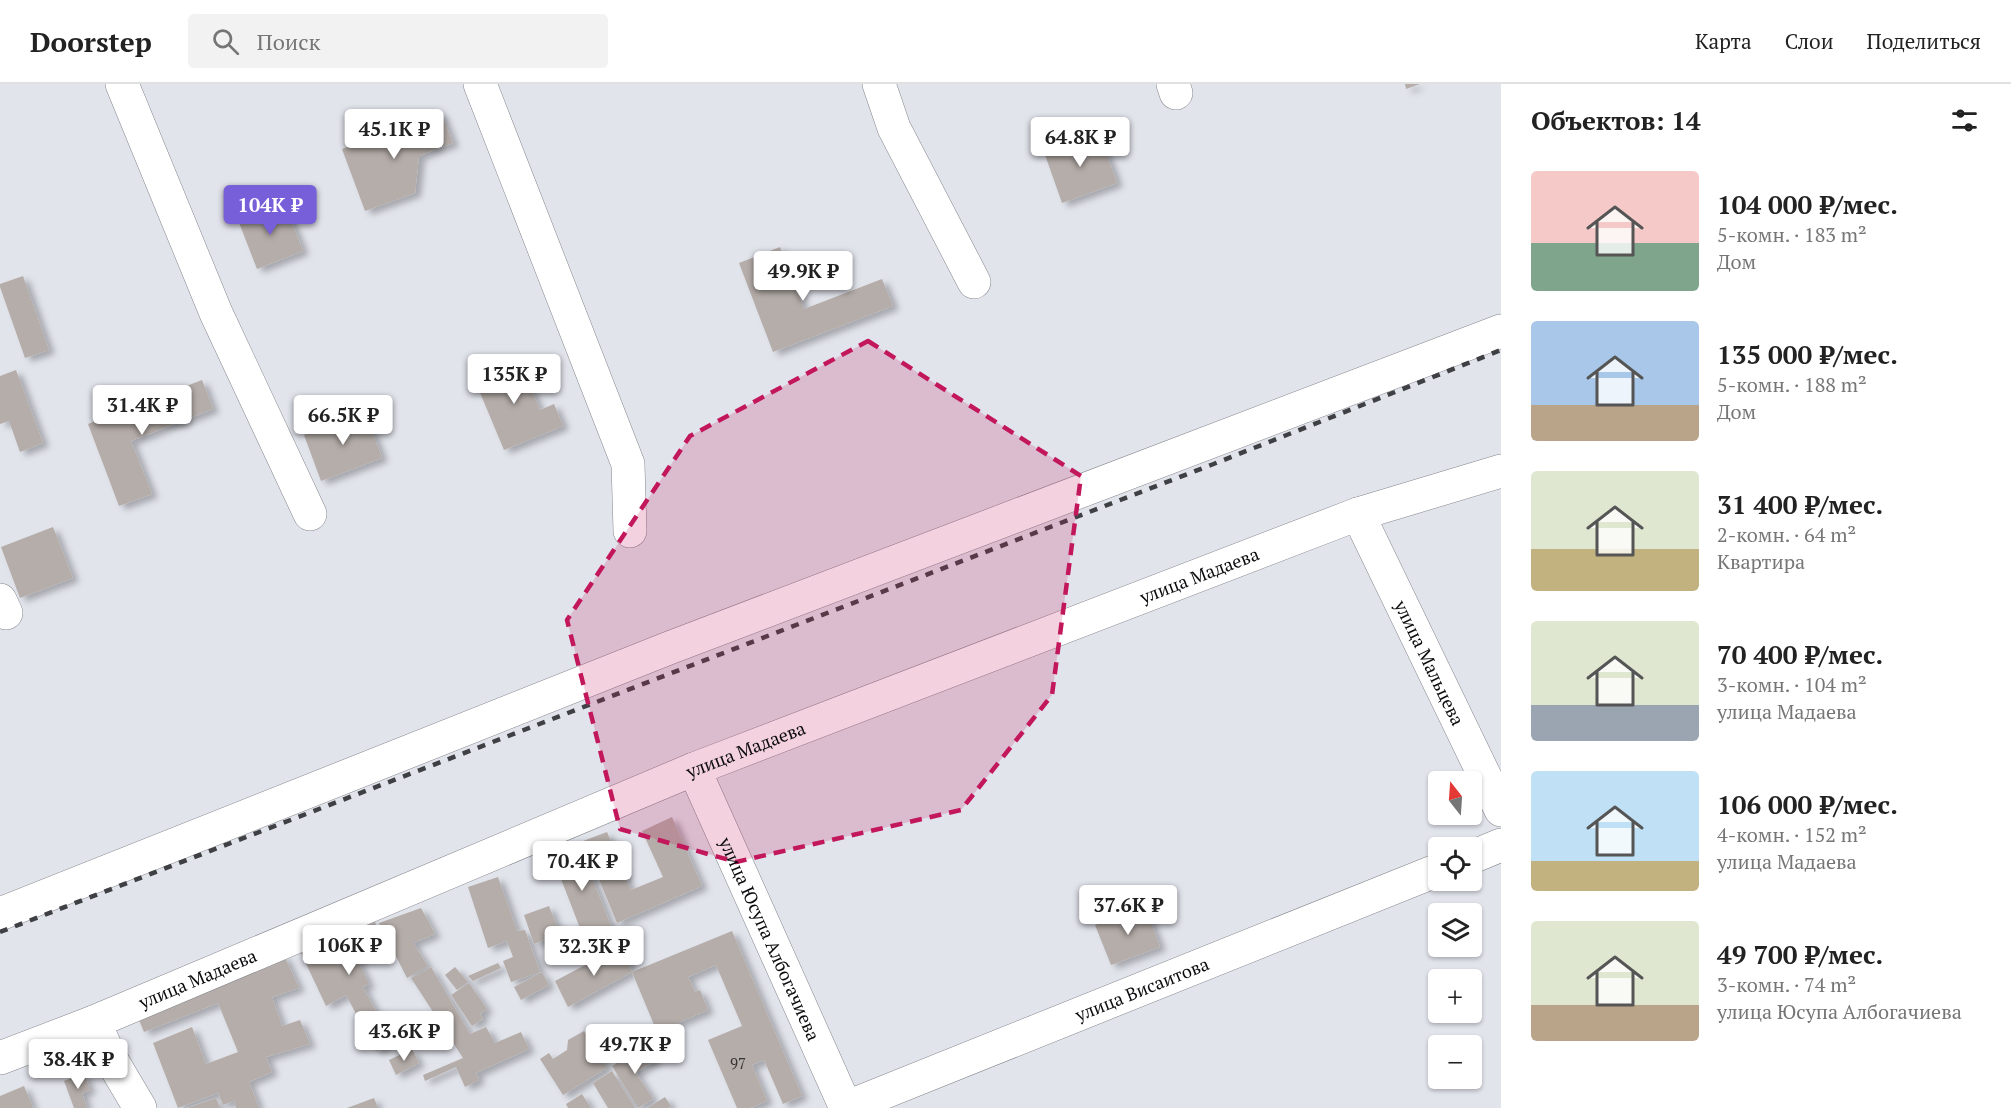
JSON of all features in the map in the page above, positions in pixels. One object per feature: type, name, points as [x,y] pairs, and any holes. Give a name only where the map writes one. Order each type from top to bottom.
[{"type":"street","points":[[122,84],[216,313],[310,514]]},
{"type":"street","points":[[480,84],[628,464],[630,531]]},
{"type":"street","points":[[879,84],[894,128],[974,282]]},
{"type":"street","points":[[0,914],[669,648],[1501,331]]},
{"type":"street","name":"улица Мадаева","points":[[0,1058],[94,1022],[694,769],[1358,514],[1501,471]]},
{"type":"street","name":"улица Мальцева","points":[[1358,514],[1501,810]]},
{"type":"street","name":"улица Юсупа Албогачиева","points":[[694,769],[846,1108]]},
{"type":"street","points":[[1482,853],[1501,845]]},
{"type":"street","name":"улица Висаитова","points":[[846,1108],[1428,874]]},
{"type":"street","points":[[94,1022],[111,1059],[140,1108]]},
{"type":"highlighted area","points":[[868,341],[1081,476],[1052,695],[961,810],[736,862],[620,829],[567,620],[690,436]]},
{"type":"building","points":[[1405,84],[1420,84],[1406,89]]},
{"type":"building","points":[[441,112],[453,143],[419,156],[415,193],[365,211],[342,149]]},
{"type":"building","points":[[1099,133],[1117,183],[1062,203],[1044,152]]},
{"type":"building","points":[[284,202],[303,251],[257,269],[238,220]]},
{"type":"building","points":[[780,247],[804,309],[882,279],[893,306],[773,352],[739,263]]},
{"type":"building","points":[[23,276],[49,350],[25,358],[0,287],[0,284]]},
{"type":"building","points":[[518,358],[540,410],[554,404],[563,426],[504,450],[473,376]]},
{"type":"building","points":[[16,370],[43,443],[20,452],[9,421],[0,424],[0,376]]},
{"type":"building","points":[[202,380],[213,409],[131,441],[152,494],[119,506],[88,424]]},
{"type":"building","points":[[365,412],[382,458],[321,481],[304,435]]},
{"type":"building","points":[[53,527],[73,578],[20,598],[1,547]]},
{"type":"building","points":[[672,817],[702,886],[617,923],[583,841],[607,832],[631,890],[663,877],[642,831]]},
{"type":"building","points":[[578,842],[613,931],[585,941],[551,853]]},
{"type":"building","points":[[498,877],[517,931],[525,930],[540,972],[511,982],[503,961],[513,957],[507,941],[488,948],[468,887]]},
{"type":"building","points":[[549,906],[560,934],[534,944],[524,915]]},
{"type":"building","points":[[1145,906],[1160,947],[1111,965],[1095,925]]},
{"type":"building","points":[[421,908],[435,934],[413,943],[428,966],[407,978],[379,923]]},
{"type":"building","points":[[375,922],[386,948],[357,959],[369,984],[363,987],[393,1043],[376,1051],[346,995],[326,1006],[300,951]]},
{"type":"building","points":[[732,931],[802,1096],[783,1104],[764,1060],[752,1065],[767,1101],[750,1108],[737,1108],[708,1040],[742,1026],[716,965],[688,977],[695,992],[700,990],[708,1010],[657,1032],[632,972]]},
{"type":"building","points":[[616,935],[619,944],[597,952],[593,942]]},
{"type":"building","points":[[621,946],[632,972],[568,1007],[555,981]]},
{"type":"building","points":[[284,955],[299,988],[272,997],[282,1026],[300,1020],[310,1044],[266,1057],[272,1072],[249,1082],[259,1108],[236,1108],[234,1101],[223,1105],[218,1093],[178,1108],[153,1043],[192,1027],[206,1064],[238,1052],[218,1003],[144,1032],[135,1010]]},
{"type":"building","points":[[498,963],[501,968],[473,981],[468,976]]},
{"type":"building","points":[[431,967],[470,1034],[486,1027],[495,1043],[521,1032],[529,1049],[476,1073],[479,1080],[465,1087],[456,1067],[425,1081],[423,1075],[463,1058],[411,978]]},
{"type":"building","points":[[455,967],[468,982],[457,990],[445,975]]},
{"type":"building","points":[[542,972],[549,985],[521,1000],[514,987]]},
{"type":"building","points":[[469,983],[487,1009],[480,1014],[483,1019],[472,1026],[451,995]]},
{"type":"building","points":[[584,1031],[607,1068],[563,1095],[540,1059],[549,1053],[553,1059],[567,1050],[568,1040]]},
{"type":"building","points":[[646,1045],[656,1060],[636,1073],[653,1099],[638,1108],[612,1066]]},
{"type":"building","points":[[412,1049],[419,1063],[396,1075],[389,1060]]},
{"type":"building","points":[[612,1071],[635,1108],[608,1108],[593,1083]]},
{"type":"building","points":[[84,1073],[90,1090],[82,1093],[87,1108],[74,1108],[64,1081]]},
{"type":"building","points":[[24,1086],[33,1108],[0,1108],[0,1096]]},
{"type":"building","points":[[582,1094],[591,1108],[568,1108],[566,1104]]},
{"type":"building","points":[[665,1097],[671,1106],[668,1108],[647,1108]]},
{"type":"building","points":[[216,1098],[220,1108],[187,1108]]},
{"type":"building","points":[[374,1098],[378,1108],[347,1108]]},
{"type":"railway","points":[[0,932],[1211,465],[1501,350]]}]
